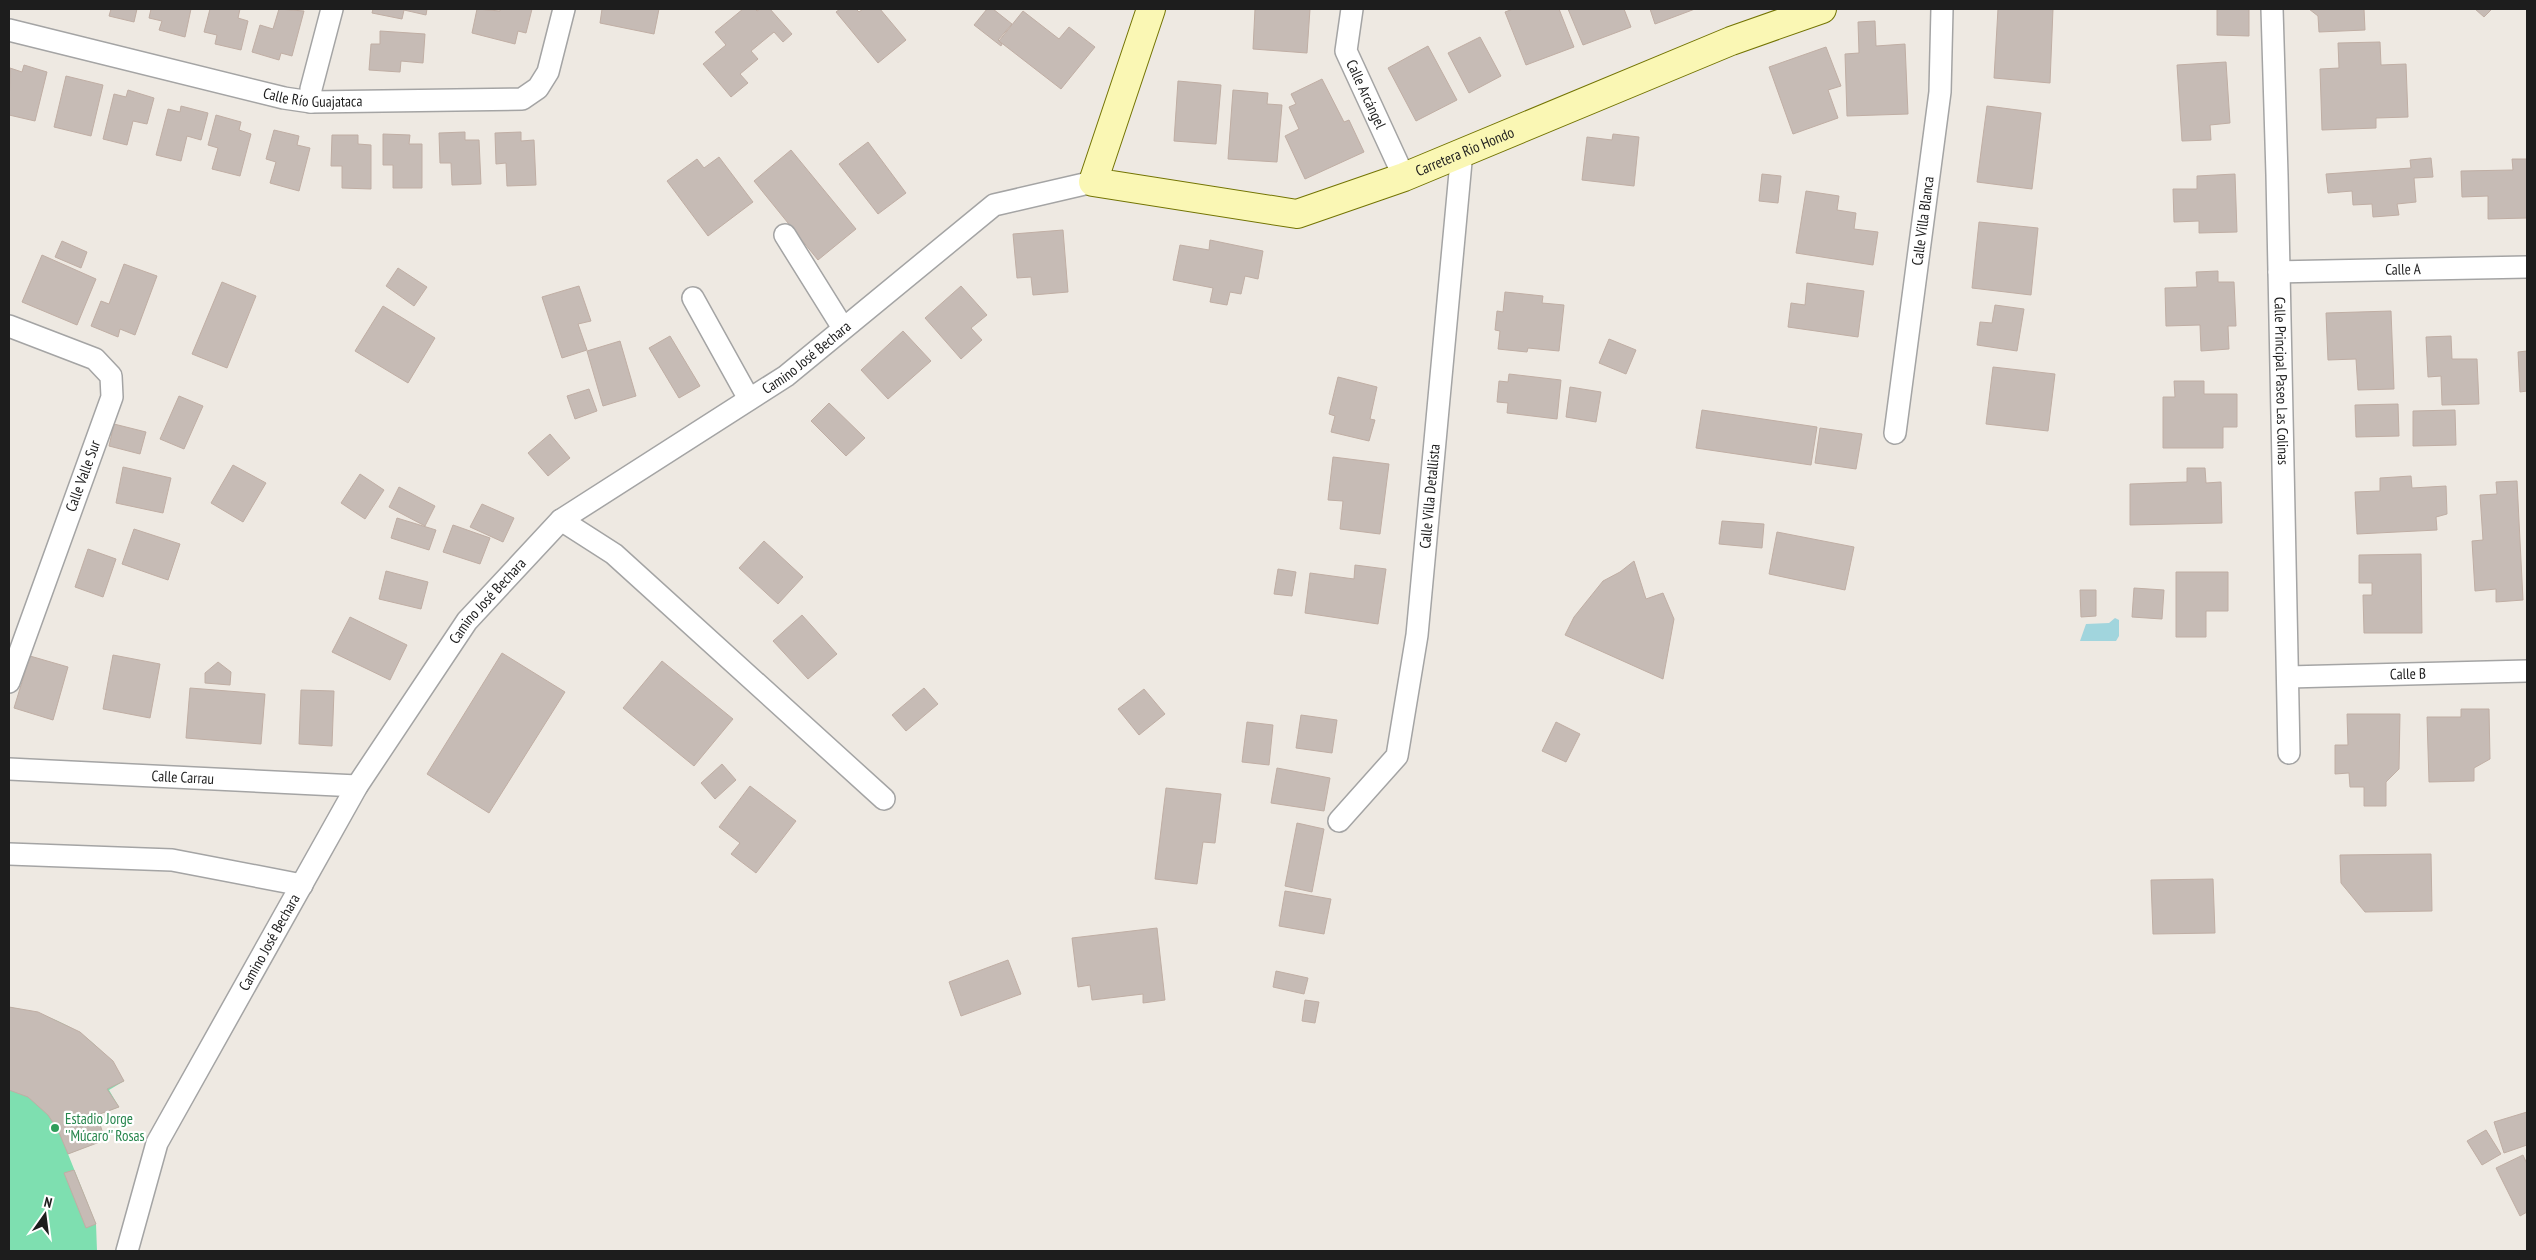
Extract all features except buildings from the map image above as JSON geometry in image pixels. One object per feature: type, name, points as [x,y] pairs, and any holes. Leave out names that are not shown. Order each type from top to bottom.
[{"type":"street","points":[[310,102],[332,9]]},
{"type":"street","name":"Calle Río Guajataca","points":[[9,30],[284,98],[310,102],[522,99],[538,88],[548,72],[564,9]]},
{"type":"street","points":[[1093,182],[1151,9]]},
{"type":"street","name":"Calle Arcángel","points":[[1352,9],[1346,51],[1404,177]]},
{"type":"street","name":"Carretera Rio Hondo","points":[[1093,182],[1297,214],[1404,177],[1462,151],[1731,41],[1822,9]]},
{"type":"street","name":"Calle Villa Blanca","points":[[1894,433],[1940,92],[1942,9]]},
{"type":"street","name":"Calle Principal Paseo Las Colinas","points":[[2272,9],[2289,753]]},
{"type":"street","name":"Calle Villa Detallista","points":[[1339,821],[1397,756],[1417,635],[1462,151]]},
{"type":"street","name":"Camino José Bechara","points":[[126,1251],[157,1143],[357,786],[467,622],[561,520],[786,376],[994,205],[1093,182]]},
{"type":"street","points":[[785,236],[843,328]]},
{"type":"street","name":"Calle A","points":[[2279,272],[2527,267]]},
{"type":"street","points":[[693,298],[749,400]]},
{"type":"street","name":"Calle Valle Sur","points":[[9,326],[95,359],[110,376],[112,397],[9,682]]},
{"type":"street","points":[[561,520],[614,554],[884,798]]},
{"type":"street","name":"Calle B","points":[[2288,676],[2527,671]]},
{"type":"street","name":"Calle Carrau","points":[[9,769],[357,786]]},
{"type":"street","points":[[9,854],[172,860],[302,885]]},
{"type":"green space","name":"Estadio Jorge ''Múcaro'' Rosas","points":[[9,1007],[44,1016],[75,1030],[102,1052],[114,1065],[124,1081],[109,1090],[119,1107],[97,1115],[105,1140],[68,1154],[96,1224],[97,1251],[9,1251]]},
{"type":"water","points":[[2115,618],[2119,620],[2119,636],[2116,641],[2080,641],[2086,624],[2109,623]]},
{"type":"place","name":"Estadio Jorge ''Múcaro'' Rosas","points":[[55,1128]]}]
